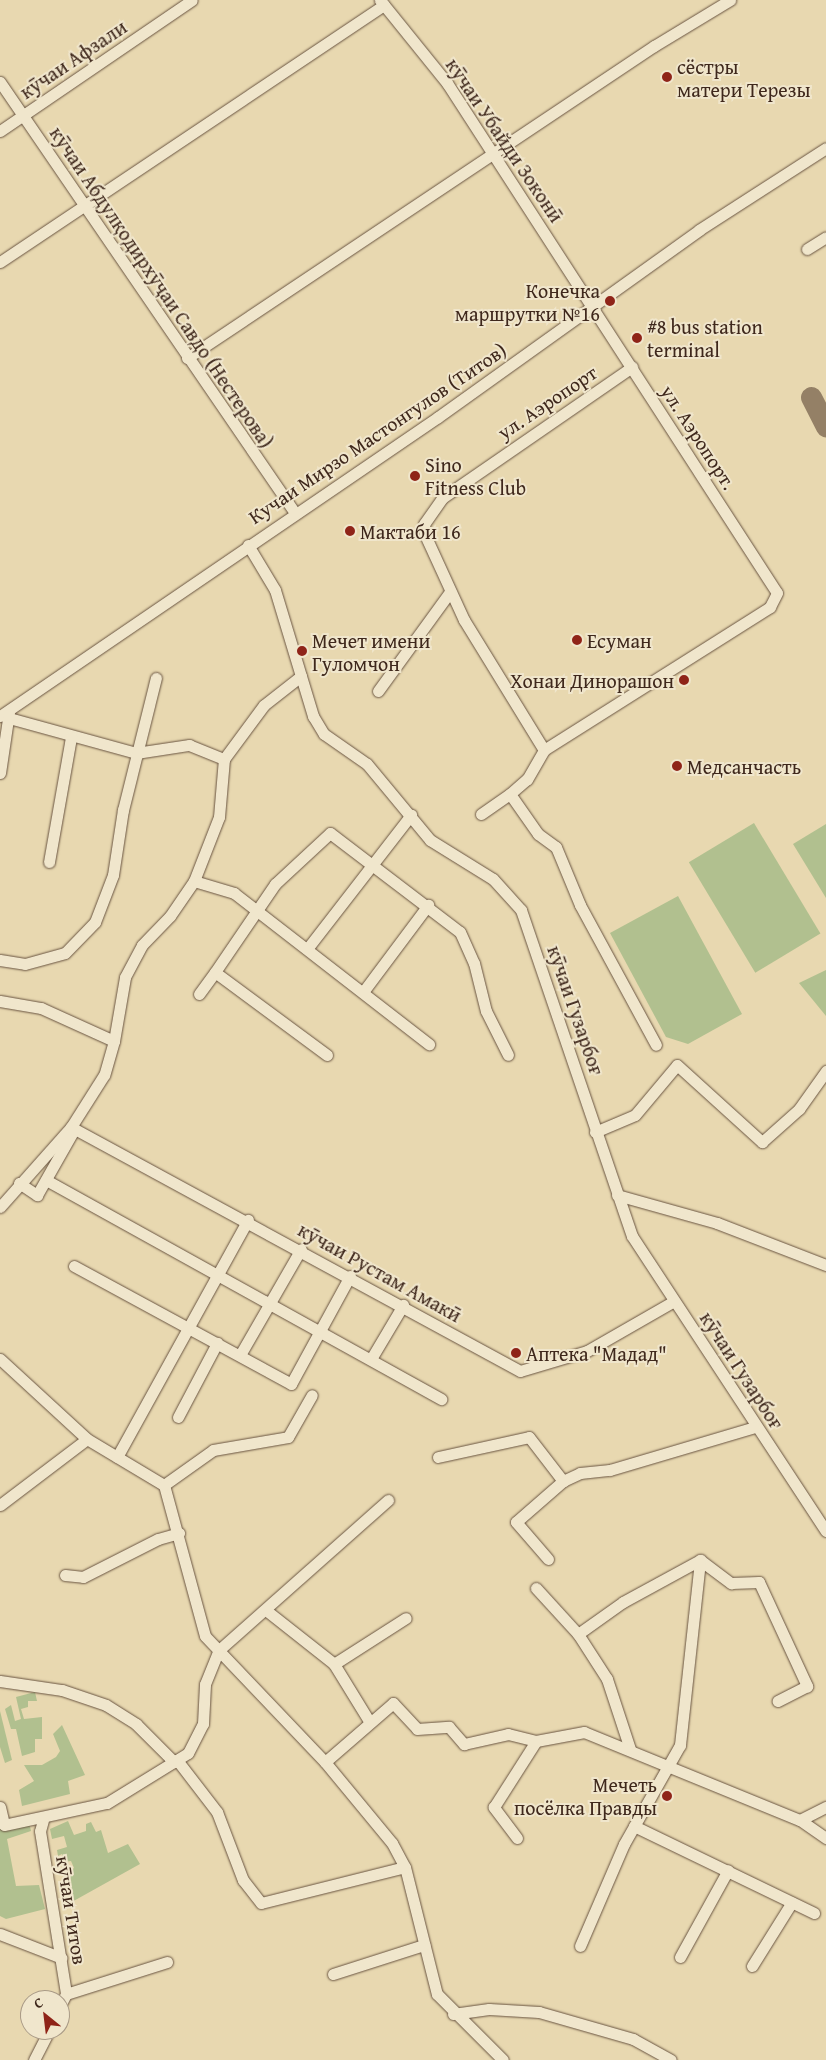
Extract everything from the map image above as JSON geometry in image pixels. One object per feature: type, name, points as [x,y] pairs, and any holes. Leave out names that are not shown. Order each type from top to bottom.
[{"type":"street","name":"кӯчаи Афзали","points":[[0,131],[192,0]]},
{"type":"street","points":[[188,358],[493,154],[730,0]]},
{"type":"street","points":[[0,262],[84,207],[382,3]]},
{"type":"street","name":"кӯчаи Убайди Зоконӣ","points":[[382,3],[448,83],[592,306]]},
{"type":"street","name":"кӯчаи Абдулқодирхӯҷаи Савдо (Нестерова)","points":[[0,82],[295,513]]},
{"type":"street","name":"Кучаи Мирзо Мастонгулов (Титов)","points":[[6,715],[592,306],[826,148]]},
{"type":"street","points":[[807,248],[826,238]]},
{"type":"street","name":"ул. Аэропорт.","points":[[544,750],[770,607],[776,599],[775,588],[592,306]]},
{"type":"street","name":"ул. Аэропорт","points":[[544,750],[450,592],[425,535],[424,524],[438,503],[632,367]]},
{"type":"street","name":"кӯчаи Гузарбоғ","points":[[248,545],[275,590],[313,716],[324,734],[367,764],[430,840],[493,879],[520,910],[574,1056],[595,1132],[632,1236],[755,1427],[826,1531]]},
{"type":"street","points":[[378,691],[450,592]]},
{"type":"street","points":[[19,1184],[37,1195],[73,1127],[104,1075],[114,1041],[125,977],[142,946],[170,916],[194,881],[219,817],[224,759],[264,705],[301,676]]},
{"type":"street","points":[[0,960],[25,964],[65,953],[95,922],[113,875],[136,753],[156,678]]},
{"type":"street","points":[[0,773],[6,715],[71,737],[136,753],[189,745],[224,759]]},
{"type":"street","points":[[49,862],[71,737]]},
{"type":"street","points":[[481,814],[510,794],[527,779],[544,750]]},
{"type":"street","points":[[510,794],[538,834],[556,847],[580,905],[656,1045]]},
{"type":"street","points":[[307,950],[411,815]]},
{"type":"street","points":[[199,994],[275,884],[326,834],[334,834],[450,921],[467,944],[486,1011],[508,1055]]},
{"type":"street","points":[[194,881],[234,893],[429,1044]]},
{"type":"street","points":[[363,992],[428,905]]},
{"type":"street","points":[[215,972],[327,1055]]},
{"type":"street","points":[[0,1001],[41,1008],[114,1041]]},
{"type":"street","points":[[595,1132],[635,1115],[677,1065],[762,1142],[799,1109],[826,1071]]},
{"type":"street","points":[[0,1207],[73,1127]]},
{"type":"street","name":"кӯчаи Рустам Амакӣ","points":[[73,1127],[248,1220],[520,1371],[587,1351],[674,1301]]},
{"type":"street","points":[[46,1180],[220,1274],[269,1304],[320,1330],[441,1399]]},
{"type":"street","points":[[617,1194],[717,1223],[826,1265]]},
{"type":"street","points":[[117,1457],[190,1329],[248,1220]]},
{"type":"street","points":[[240,1355],[301,1249]]},
{"type":"street","points":[[74,1266],[291,1384],[350,1276]]},
{"type":"street","points":[[371,1359],[403,1305]]},
{"type":"street","points":[[178,1417],[217,1343]]},
{"type":"street","points":[[0,1359],[87,1439],[164,1485],[179,1533],[199,1622],[219,1650],[325,1762],[392,1843],[405,1867],[437,1994],[453,2014],[503,2060]]},
{"type":"street","points":[[164,1485],[213,1450],[288,1437],[312,1395]]},
{"type":"street","points":[[548,1559],[516,1522],[563,1481],[580,1472],[610,1470],[755,1427]]},
{"type":"street","points":[[438,1457],[529,1437],[563,1481]]},
{"type":"street","points":[[0,1505],[87,1439]]},
{"type":"street","points":[[0,1807],[4,1825],[42,1820],[107,1803],[175,1761],[197,1740],[206,1684],[219,1650],[267,1611],[388,1500]]},
{"type":"street","points":[[65,1575],[83,1577],[158,1539],[179,1533]]},
{"type":"street","points":[[578,1634],[623,1602],[700,1560]]},
{"type":"street","points":[[700,1560],[731,1583],[759,1582],[807,1686],[778,1701]]},
{"type":"street","points":[[580,1946],[634,1826],[672,1764],[680,1745],[700,1560]]},
{"type":"street","points":[[536,1588],[578,1634],[607,1679],[630,1749]]},
{"type":"street","points":[[267,1611],[334,1664],[369,1721]]},
{"type":"street","points":[[334,1664],[406,1618]]},
{"type":"street","points":[[1,1678],[62,1690],[106,1705],[136,1724],[175,1761],[213,1804],[243,1880],[261,1904],[405,1867]]},
{"type":"street","points":[[325,1762],[369,1721],[393,1703],[417,1728],[449,1727],[464,1744],[508,1734],[536,1741],[584,1732],[672,1764],[800,1820],[826,1838]]},
{"type":"street","points":[[517,1838],[494,1807],[536,1741]]},
{"type":"street","points":[[800,1820],[826,1806]]},
{"type":"street","name":"кӯчаи Титов","points":[[42,1820],[40,1831],[62,1958],[66,1990]]},
{"type":"street","points":[[634,1826],[814,1912]]},
{"type":"street","points":[[680,1957],[728,1870]]},
{"type":"street","points":[[752,1966],[792,1902]]},
{"type":"street","points":[[0,1934],[62,1958]]},
{"type":"street","points":[[333,1974],[424,1945]]},
{"type":"street","points":[[70,1993],[167,1962]]},
{"type":"street","points":[[453,2014],[489,2009],[539,2012],[633,2039],[671,2060]]},
{"type":"street","points":[[34,2060],[43,2040]]},
{"type":"green space","points":[[754,823],[820,934],[755,973],[689,862]]},
{"type":"green space","points":[[826,824],[826,898],[793,844]]},
{"type":"green space","points":[[678,896],[742,1014],[688,1044],[666,1037],[610,933]]},
{"type":"green space","points":[[826,970],[826,1016],[799,983]]},
{"type":"green space","points":[[35,1692],[37,1701],[28,1701],[28,1707],[21,1709],[24,1719],[42,1717],[42,1739],[35,1739],[35,1752],[22,1756],[16,1729],[11,1729],[5,1709],[11,1705],[15,1721],[21,1719],[16,1697]]},
{"type":"green space","points":[[0,1711],[12,1760],[5,1763],[0,1747]]},
{"type":"green space","points":[[62,1725],[85,1775],[68,1781],[70,1794],[22,1806],[19,1790],[34,1781],[24,1765],[42,1765],[56,1757],[60,1751],[53,1734]]},
{"type":"green space","points":[[68,1821],[74,1835],[86,1831],[86,1824],[91,1822],[96,1832],[101,1830],[108,1853],[128,1844],[140,1864],[70,1903],[67,1874],[74,1868],[71,1861],[64,1862],[62,1854],[58,1856],[57,1850],[67,1847],[64,1836],[52,1839],[50,1829]]},
{"type":"green space","points":[[29,1822],[31,1831],[7,1839],[16,1886],[39,1885],[45,1909],[6,1919],[0,1916],[0,1828]]},
{"type":"taxiway","points":[[811,397],[826,426]]},
{"type":"place","name":"сёстры матери Терезы","points":[[667,77]]},
{"type":"place","name":"Конечка маршрутки №16","points":[[610,301]]},
{"type":"place","name":"#8 bus station terminal","points":[[637,338]]},
{"type":"place","name":"Sino Fitness Club","points":[[415,476]]},
{"type":"place","name":"Мактаби 16","points":[[350,531]]},
{"type":"place","name":"Есуман","points":[[577,640]]},
{"type":"place","name":"Мечет имени Гуломчон","points":[[302,651]]},
{"type":"place","name":"Хонаи Динорашон","points":[[684,680]]},
{"type":"place","name":"Медсанчасть","points":[[677,766]]},
{"type":"place","name":"Аптека \"Мадад\"","points":[[516,1353]]},
{"type":"place","name":"Мечеть посёлка Правды","points":[[667,1796]]}]
